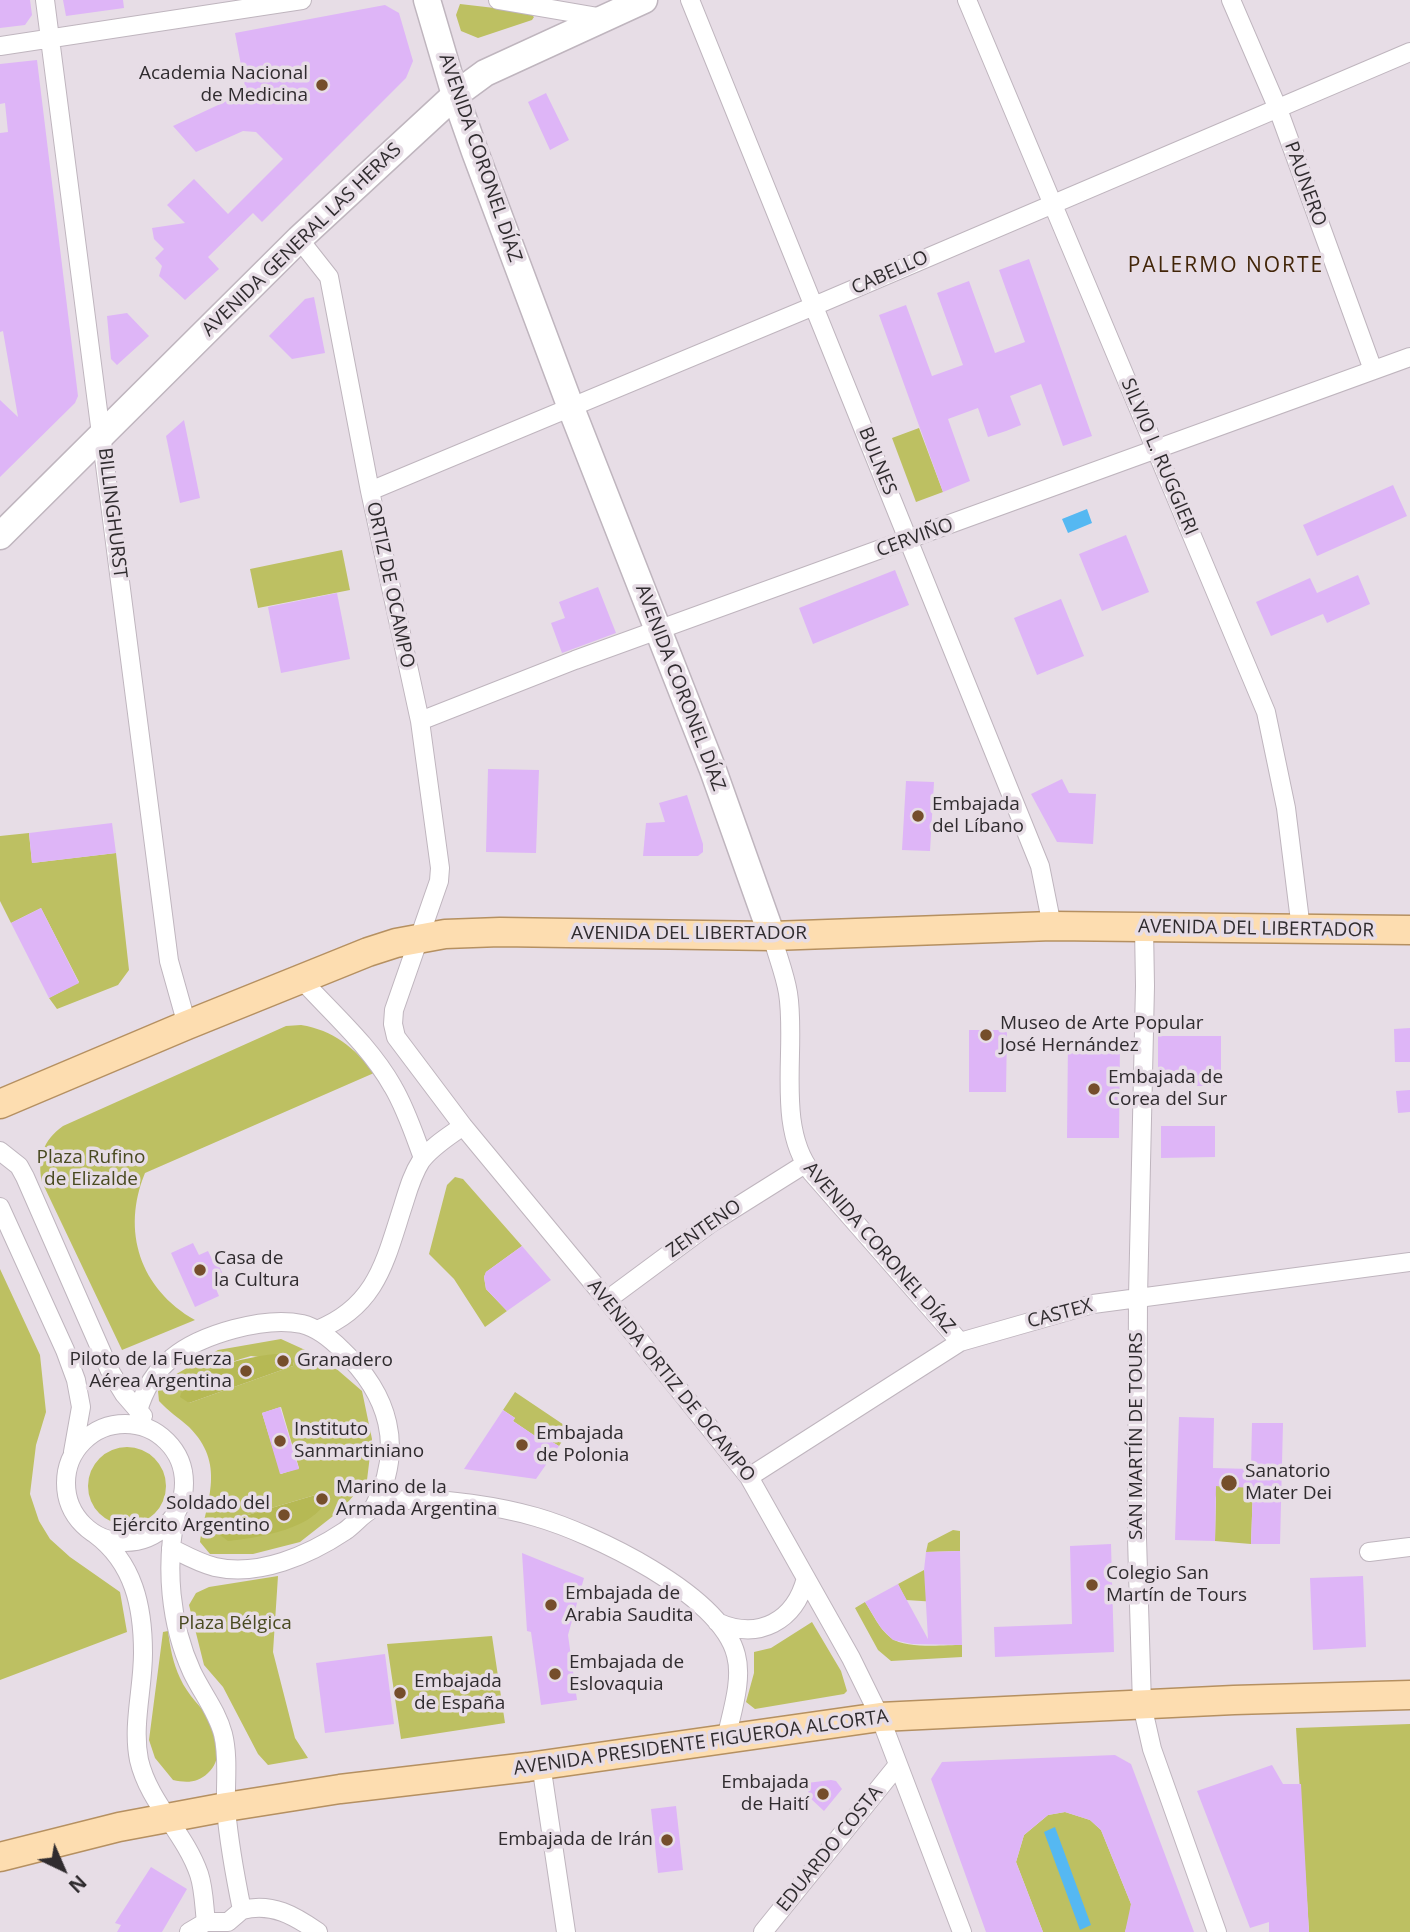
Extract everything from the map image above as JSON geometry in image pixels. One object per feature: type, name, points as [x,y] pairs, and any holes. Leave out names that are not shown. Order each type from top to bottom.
[{"type":"main road","name":"AVENIDA CORONEL DÍAZ","points":[[427,0],[455,95],[571,408],[713,770],[772,936]]},
{"type":"main road","name":"AVENIDA GENERAL LAS HERAS","points":[[0,536],[299,239],[455,95],[485,73],[645,0]]},
{"type":"main road","name":"AVENIDA DEL LIBERTADOR","points":[[0,1104],[368,952],[445,934],[500,932],[772,936],[1052,926],[1410,930]]},
{"type":"main road","name":"AVENIDA PRESIDENTE FIGUEROA ALCORTA","points":[[0,1857],[166,1817],[226,1807],[340,1789],[880,1717],[1410,1695]]},
{"type":"street","name":"BILLINGHURST","points":[[45,0],[169,961],[187,1025]]},
{"type":"street","points":[[0,46],[302,0]]},
{"type":"street","points":[[498,0],[604,18]]},
{"type":"street","name":"BULNES","points":[[690,0],[1040,866],[1052,926]]},
{"type":"street","name":"SILVIO L. RUGGIERI","points":[[967,0],[1266,712],[1286,808],[1301,929]]},
{"type":"street","name":"PAUNERO","points":[[1231,0],[1278,110],[1373,370]]},
{"type":"street","name":"CABELLO","points":[[370,491],[814,306],[1410,52]]},
{"type":"street","name":"ORTIZ DE OCAMPO","points":[[299,239],[329,276],[370,491],[420,721],[440,868],[439,881],[419,939]]},
{"type":"street","name":"CERVIÑO","points":[[420,721],[575,660],[659,632],[1410,357]]},
{"type":"street","name":"SAN MARTÍN DE TOURS","points":[[1144,927],[1137,1538],[1142,1705],[1152,1749],[1217,1932]]},
{"type":"street","name":"AVENIDA CORONEL DÍAZ","points":[[772,936],[788,993],[791,1115],[795,1141],[805,1164],[960,1342]]},
{"type":"street","name":"AVENIDA ORTIZ DE OCAMPO","points":[[419,939],[394,1010],[396,1037],[463,1126],[750,1477],[851,1658],[880,1717],[961,1932]]},
{"type":"street","points":[[300,978],[376,1062],[392,1085],[424,1158]]},
{"type":"street","points":[[317,1330],[348,1314],[375,1284],[413,1175],[424,1158],[463,1126]]},
{"type":"street","points":[[0,1151],[19,1166],[25,1177],[110,1371],[124,1394],[172,1448],[182,1469],[183,1493],[176,1514],[171,1548],[171,1589],[180,1637],[191,1669],[212,1706],[224,1736],[230,1851],[242,1910]]},
{"type":"street","name":"ZENTENO","points":[[607,1300],[711,1223],[805,1164]]},
{"type":"street","points":[[0,1207],[74,1373],[81,1407],[66,1478],[68,1498],[76,1517],[114,1551],[126,1566],[135,1585],[143,1653],[138,1721],[140,1761],[166,1817],[199,1874],[206,1922]]},
{"type":"street","name":"CASTEX","points":[[750,1477],[960,1342],[1093,1304],[1410,1262]]},
{"type":"street","points":[[138,1411],[148,1387],[163,1366],[184,1349],[205,1339],[242,1328],[275,1323],[304,1324],[337,1345],[359,1367],[378,1395],[386,1416],[392,1450],[384,1488],[374,1507],[354,1525],[324,1545],[270,1564],[231,1569],[216,1567],[171,1548]]},
{"type":"street","points":[[72,1456],[86,1440],[107,1427],[131,1424],[154,1430]]},
{"type":"street","points":[[374,1507],[402,1500],[464,1503],[536,1517],[623,1552],[682,1591],[718,1622],[731,1642],[738,1669],[726,1739]]},
{"type":"street","points":[[95,1534],[118,1542],[136,1541],[161,1530],[176,1514]]},
{"type":"street","points":[[1369,1552],[1410,1547]]},
{"type":"street","points":[[718,1622],[751,1630],[773,1624],[792,1609],[806,1578]]},
{"type":"street","points":[[541,1764],[566,1932]]},
{"type":"street","name":"EDUARDO COSTA","points":[[762,1932],[897,1766]]},
{"type":"street","points":[[189,1932],[206,1922],[229,1927],[242,1910],[257,1907],[275,1909],[295,1917],[318,1932]]},
{"type":"green space","points":[[460,4],[529,12],[534,17],[532,20],[478,38],[461,31],[456,15]]},
{"type":"green space","points":[[919,428],[943,492],[916,502],[892,438]]},
{"type":"green space","points":[[342,550],[350,590],[258,608],[250,569]]},
{"type":"green space","points":[[29,833],[32,863],[116,853],[129,970],[118,985],[57,1009],[49,998],[79,982],[41,908],[11,923],[0,901],[0,836]]},
{"type":"green space","name":"Plaza Rufino de Elizalde","points":[[301,1025],[333,1036],[359,1056],[374,1073],[145,1173],[135,1216],[140,1257],[161,1292],[195,1320],[122,1350],[42,1182],[40,1166],[46,1144],[63,1126],[286,1026]]},
{"type":"green space","points":[[455,1177],[463,1179],[522,1246],[486,1272],[486,1289],[507,1311],[485,1327],[454,1279],[429,1254],[447,1185]]},
{"type":"green space","points":[[0,1269],[40,1355],[46,1412],[36,1445],[30,1494],[39,1521],[50,1539],[70,1557],[120,1592],[127,1632],[0,1680]]},
{"type":"green space","points":[[281,1339],[325,1359],[362,1391],[372,1439],[367,1480],[342,1509],[300,1542],[253,1554],[210,1554],[200,1542],[209,1496],[211,1468],[200,1441],[189,1427],[159,1401],[158,1391],[166,1380],[218,1350]],"holes":[[[251,1356],[294,1361],[293,1366],[189,1403],[182,1391],[215,1370]],[[281,1407],[299,1468],[281,1474],[262,1413]],[[322,1493],[328,1495],[224,1522]]]},
{"type":"green space","points":[[515,1392],[570,1429],[559,1446],[544,1437],[541,1440],[513,1421],[515,1418],[503,1410]]},
{"type":"green space","points":[[119,1447],[135,1447],[149,1453],[160,1464],[166,1478],[166,1494],[160,1508],[149,1519],[135,1525],[119,1525],[105,1519],[94,1508],[88,1494],[88,1478],[94,1464],[105,1453]]},
{"type":"green space","points":[[1213,1486],[1253,1487],[1251,1544],[1215,1541],[1216,1498]]},
{"type":"green space","points":[[953,1530],[960,1531],[960,1551],[926,1552],[928,1543]]},
{"type":"green space","points":[[924,1570],[937,1602],[906,1600],[898,1584]]},
{"type":"green space","name":"Plaza Bélgica","points":[[278,1576],[273,1652],[295,1738],[308,1758],[268,1765],[258,1754],[223,1687],[204,1665],[189,1605],[196,1593],[209,1587]]},
{"type":"green space","points":[[865,1602],[891,1638],[915,1645],[962,1645],[962,1657],[891,1661],[878,1650],[855,1608]]},
{"type":"green space","points":[[812,1622],[841,1671],[847,1691],[844,1694],[755,1709],[746,1702],[754,1673],[754,1652],[771,1648]]},
{"type":"green space","points":[[168,1631],[175,1667],[180,1678],[212,1722],[219,1741],[218,1756],[212,1768],[200,1779],[192,1781],[173,1780],[155,1758],[149,1740],[163,1632]]},
{"type":"green space","points":[[492,1636],[505,1723],[401,1739],[387,1644]]},
{"type":"green space","points":[[1410,1724],[1410,1932],[1309,1932],[1296,1728]]},
{"type":"green space","points":[[1065,1812],[1090,1820],[1101,1830],[1131,1904],[1125,1932],[1043,1932],[1016,1862],[1024,1835],[1048,1815]]},
{"type":"shaded area","points":[[276,1354],[289,1356],[294,1361],[293,1366],[189,1403],[180,1397],[185,1387],[207,1372],[237,1361]]},
{"type":"shaded area","points":[[322,1493],[329,1495],[323,1507],[313,1516],[286,1530],[228,1541],[220,1535],[224,1522]]},
{"type":"water","points":[[1087,509],[1092,523],[1068,533],[1062,519]]},
{"type":"water","points":[[1055,1827],[1091,1925],[1080,1930],[1044,1832]]},
{"type":"building","points":[[0,0],[30,0],[32,15],[25,25],[0,28]]},
{"type":"building","points":[[63,0],[123,0],[124,8],[66,16]]},
{"type":"building","points":[[385,5],[399,13],[413,61],[406,78],[262,222],[253,213],[208,257],[219,269],[185,300],[159,276],[162,266],[155,258],[164,249],[154,239],[152,228],[185,223],[167,205],[194,179],[228,214],[283,159],[256,132],[243,131],[196,152],[173,126],[246,92],[235,33]]},
{"type":"building","points":[[37,60],[78,396],[75,403],[0,477],[0,400],[18,417],[3,331],[0,332],[0,133],[8,132],[5,103],[0,104],[0,64]]},
{"type":"building","points":[[546,93],[569,140],[550,150],[528,102]]},
{"type":"building","points":[[1029,259],[1092,436],[1063,446],[1041,384],[1010,396],[1021,425],[1006,431],[988,437],[978,408],[948,419],[970,481],[943,492],[879,315],[906,305],[932,376],[963,365],[937,293],[969,281],[995,353],[1025,342],[999,270]]},
{"type":"building","points":[[314,297],[325,353],[292,359],[269,336],[305,299]]},
{"type":"building","points":[[127,313],[149,336],[117,365],[111,359],[107,316]]},
{"type":"building","points":[[184,420],[200,498],[180,503],[166,436]]},
{"type":"building","points":[[1393,485],[1407,516],[1317,556],[1303,525]]},
{"type":"building","points":[[1126,535],[1149,592],[1102,611],[1079,554]]},
{"type":"building","points":[[895,570],[909,605],[813,644],[799,608]]},
{"type":"building","points":[[1358,575],[1370,604],[1327,623],[1323,614],[1271,636],[1256,602],[1310,578],[1317,593]]},
{"type":"building","points":[[598,587],[616,633],[562,653],[551,623],[565,618],[559,602]]},
{"type":"building","points":[[337,593],[350,659],[281,673],[268,607]]},
{"type":"building","points":[[1061,599],[1084,656],[1037,675],[1014,618]]},
{"type":"building","points":[[488,769],[539,770],[536,853],[486,852]]},
{"type":"building","points":[[1062,779],[1069,793],[1096,794],[1093,844],[1057,842],[1031,794]]},
{"type":"building","name":"Embajada del Líbano","points":[[906,781],[934,782],[930,851],[902,850]]},
{"type":"building","points":[[687,795],[703,844],[703,852],[698,856],[643,856],[646,823],[665,822],[659,803]]},
{"type":"building","points":[[112,823],[116,853],[32,863],[29,833]]},
{"type":"building","points":[[41,908],[79,983],[49,998],[11,923]]},
{"type":"building","points":[[1410,1028],[1410,1062],[1395,1062],[1394,1029]]},
{"type":"building","points":[[969,1030],[1007,1030],[1006,1092],[969,1092]]},
{"type":"building","points":[[1158,1036],[1221,1036],[1221,1086],[1158,1086]]},
{"type":"building","name":"Embajada de Corea del Sur","points":[[1068,1040],[1120,1040],[1119,1138],[1067,1138]]},
{"type":"building","points":[[1410,1090],[1410,1112],[1398,1113],[1396,1091]]},
{"type":"building","points":[[1161,1126],[1215,1126],[1215,1157],[1161,1158]]},
{"type":"building","name":"Casa de la Cultura","points":[[193,1243],[199,1255],[208,1251],[213,1261],[216,1259],[225,1279],[214,1284],[219,1296],[195,1307],[171,1253]]},
{"type":"building","points":[[522,1246],[551,1280],[507,1311],[486,1289],[484,1277],[486,1272]]},
{"type":"building","name":"Instituto Sanmartiniano","points":[[280,1407],[299,1469],[280,1474],[262,1413]]},
{"type":"building","points":[[503,1410],[515,1418],[513,1421],[541,1440],[543,1437],[559,1446],[536,1479],[464,1469]]},
{"type":"building","name":"Sanatorio Mater Dei","points":[[1179,1417],[1214,1418],[1213,1468],[1251,1469],[1252,1423],[1283,1423],[1280,1544],[1251,1544],[1253,1488],[1216,1486],[1215,1541],[1175,1540]]},
{"type":"building","name":"Colegio San Martín de Tours","points":[[1111,1544],[1114,1652],[995,1657],[994,1627],[1072,1624],[1070,1546]]},
{"type":"building","points":[[960,1551],[962,1645],[912,1644],[893,1640],[881,1628],[865,1602],[898,1584],[928,1639],[924,1570],[926,1552]]},
{"type":"building","points":[[522,1553],[584,1578],[568,1635],[577,1700],[541,1705],[531,1632],[527,1631]]},
{"type":"building","points":[[1363,1576],[1366,1647],[1313,1650],[1310,1578]]},
{"type":"building","points":[[385,1654],[394,1724],[325,1733],[316,1663]]},
{"type":"building","points":[[1115,1755],[1131,1764],[1194,1932],[1125,1932],[1131,1904],[1101,1830],[1090,1820],[1065,1812],[1048,1815],[1024,1835],[1016,1862],[1043,1932],[986,1932],[931,1779],[942,1762]]},
{"type":"building","points":[[1272,1765],[1283,1784],[1301,1784],[1309,1932],[1269,1932],[1269,1922],[1250,1928],[1197,1791]]},
{"type":"building","name":"Embajada de Haití","points":[[836,1781],[842,1789],[824,1811],[809,1797],[807,1783]]},
{"type":"building","name":"Embajada de Irán","points":[[676,1806],[683,1870],[658,1873],[651,1809]]},
{"type":"building","points":[[151,1867],[187,1889],[162,1932],[117,1932],[121,1925],[115,1923]]},
{"type":"place","name":"Academia Nacional de Medicina","points":[[322,85]]},
{"type":"place","name":"Embajada del Líbano","points":[[918,816]]},
{"type":"place","name":"Museo de Arte Popular José Hernández","points":[[986,1035]]},
{"type":"place","name":"Embajada de Corea del Sur","points":[[1094,1089]]},
{"type":"place","name":"Casa de la Cultura","points":[[200,1270]]},
{"type":"place","name":"Granadero","points":[[283,1361]]},
{"type":"place","name":"Piloto de la Fuerza Aérea Argentina","points":[[246,1371]]},
{"type":"place","name":"Instituto Sanmartiniano","points":[[280,1441]]},
{"type":"place","name":"Embajada de Polonia","points":[[522,1445]]},
{"type":"place","name":"Sanatorio Mater Dei","points":[[1229,1483]]},
{"type":"place","name":"Marino de la Armada Argentina","points":[[322,1499]]},
{"type":"place","name":"Soldado del Ejército Argentino","points":[[284,1515]]},
{"type":"place","name":"Colegio San Martín de Tours","points":[[1092,1585]]},
{"type":"place","name":"Embajada de Arabia Saudita","points":[[551,1605]]},
{"type":"place","name":"Embajada de Eslovaquia","points":[[555,1674]]},
{"type":"place","name":"Embajada de España","points":[[400,1693]]},
{"type":"place","name":"Embajada de Haití","points":[[823,1794]]},
{"type":"place","name":"Embajada de Irán","points":[[667,1840]]},
{"type":"district","name":"PALERMO NORTE","points":[[1226,266]]}]
